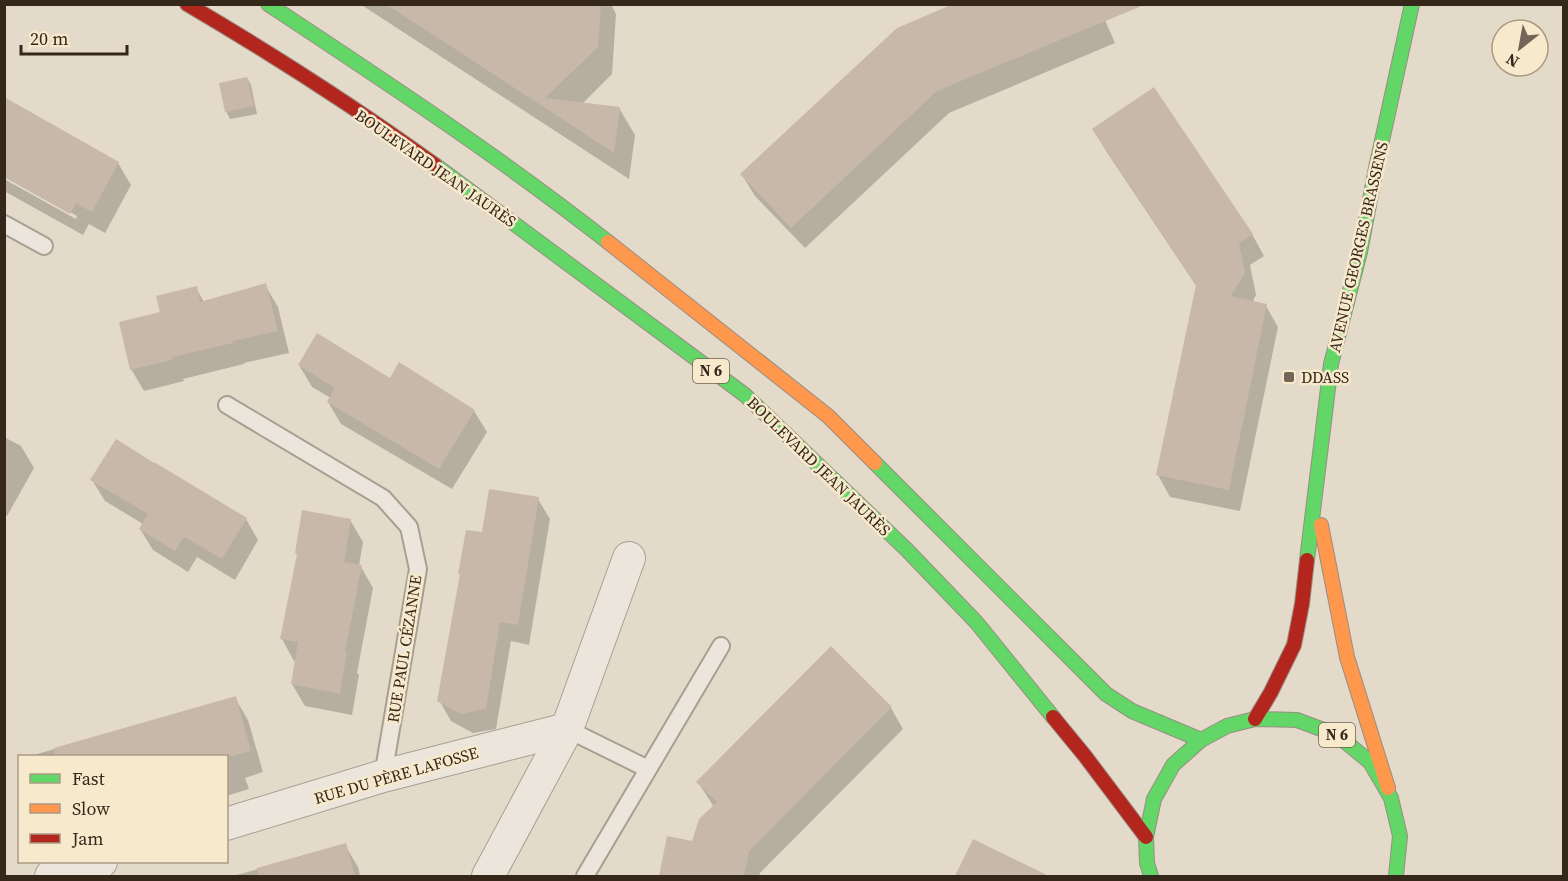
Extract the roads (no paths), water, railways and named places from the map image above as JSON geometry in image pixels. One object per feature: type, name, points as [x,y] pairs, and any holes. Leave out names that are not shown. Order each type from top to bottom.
[{"type":"main road","name":"BOULEVARD JEAN JAURÈS","points":[[188,4],[262,48],[403,142],[745,395],[907,550],[977,623],[1146,837]]},
{"type":"main road","name":"N 6","points":[[268,4],[416,102],[575,216],[828,416],[1106,694],[1132,711],[1201,740]]},
{"type":"main road","name":"AVENUE GEORGES BRASSENS","points":[[1255,718],[1271,692],[1294,645],[1302,604],[1331,364],[1360,252],[1412,4]]},
{"type":"main road","name":"AVENUE GEORGES BRASSENS","points":[[1315,492],[1347,657],[1391,798]]},
{"type":"main road","name":"N 6","points":[[1151,876],[1147,863],[1146,837],[1154,799],[1173,765],[1201,740],[1227,726],[1255,718],[1297,720],[1337,735],[1370,762],[1391,798],[1400,836],[1398,875]]},
{"type":"street","points":[[488,876],[567,729],[628,558]]},
{"type":"street","name":"RUE DU PÈRE LAFOSSE","points":[[228,823],[383,777],[567,729]]},
{"type":"street","points":[[51,876],[94,863]]},
{"type":"lane","points":[[4,224],[44,246]]},
{"type":"lane","name":"RUE PAUL CÉZANNE","points":[[227,405],[383,498],[409,527],[418,569],[383,777]]},
{"type":"lane","points":[[585,876],[721,646]]},
{"type":"lane","points":[[567,729],[648,769]]},
{"type":"place","name":"DDASS","points":[[1289,377]]}]
